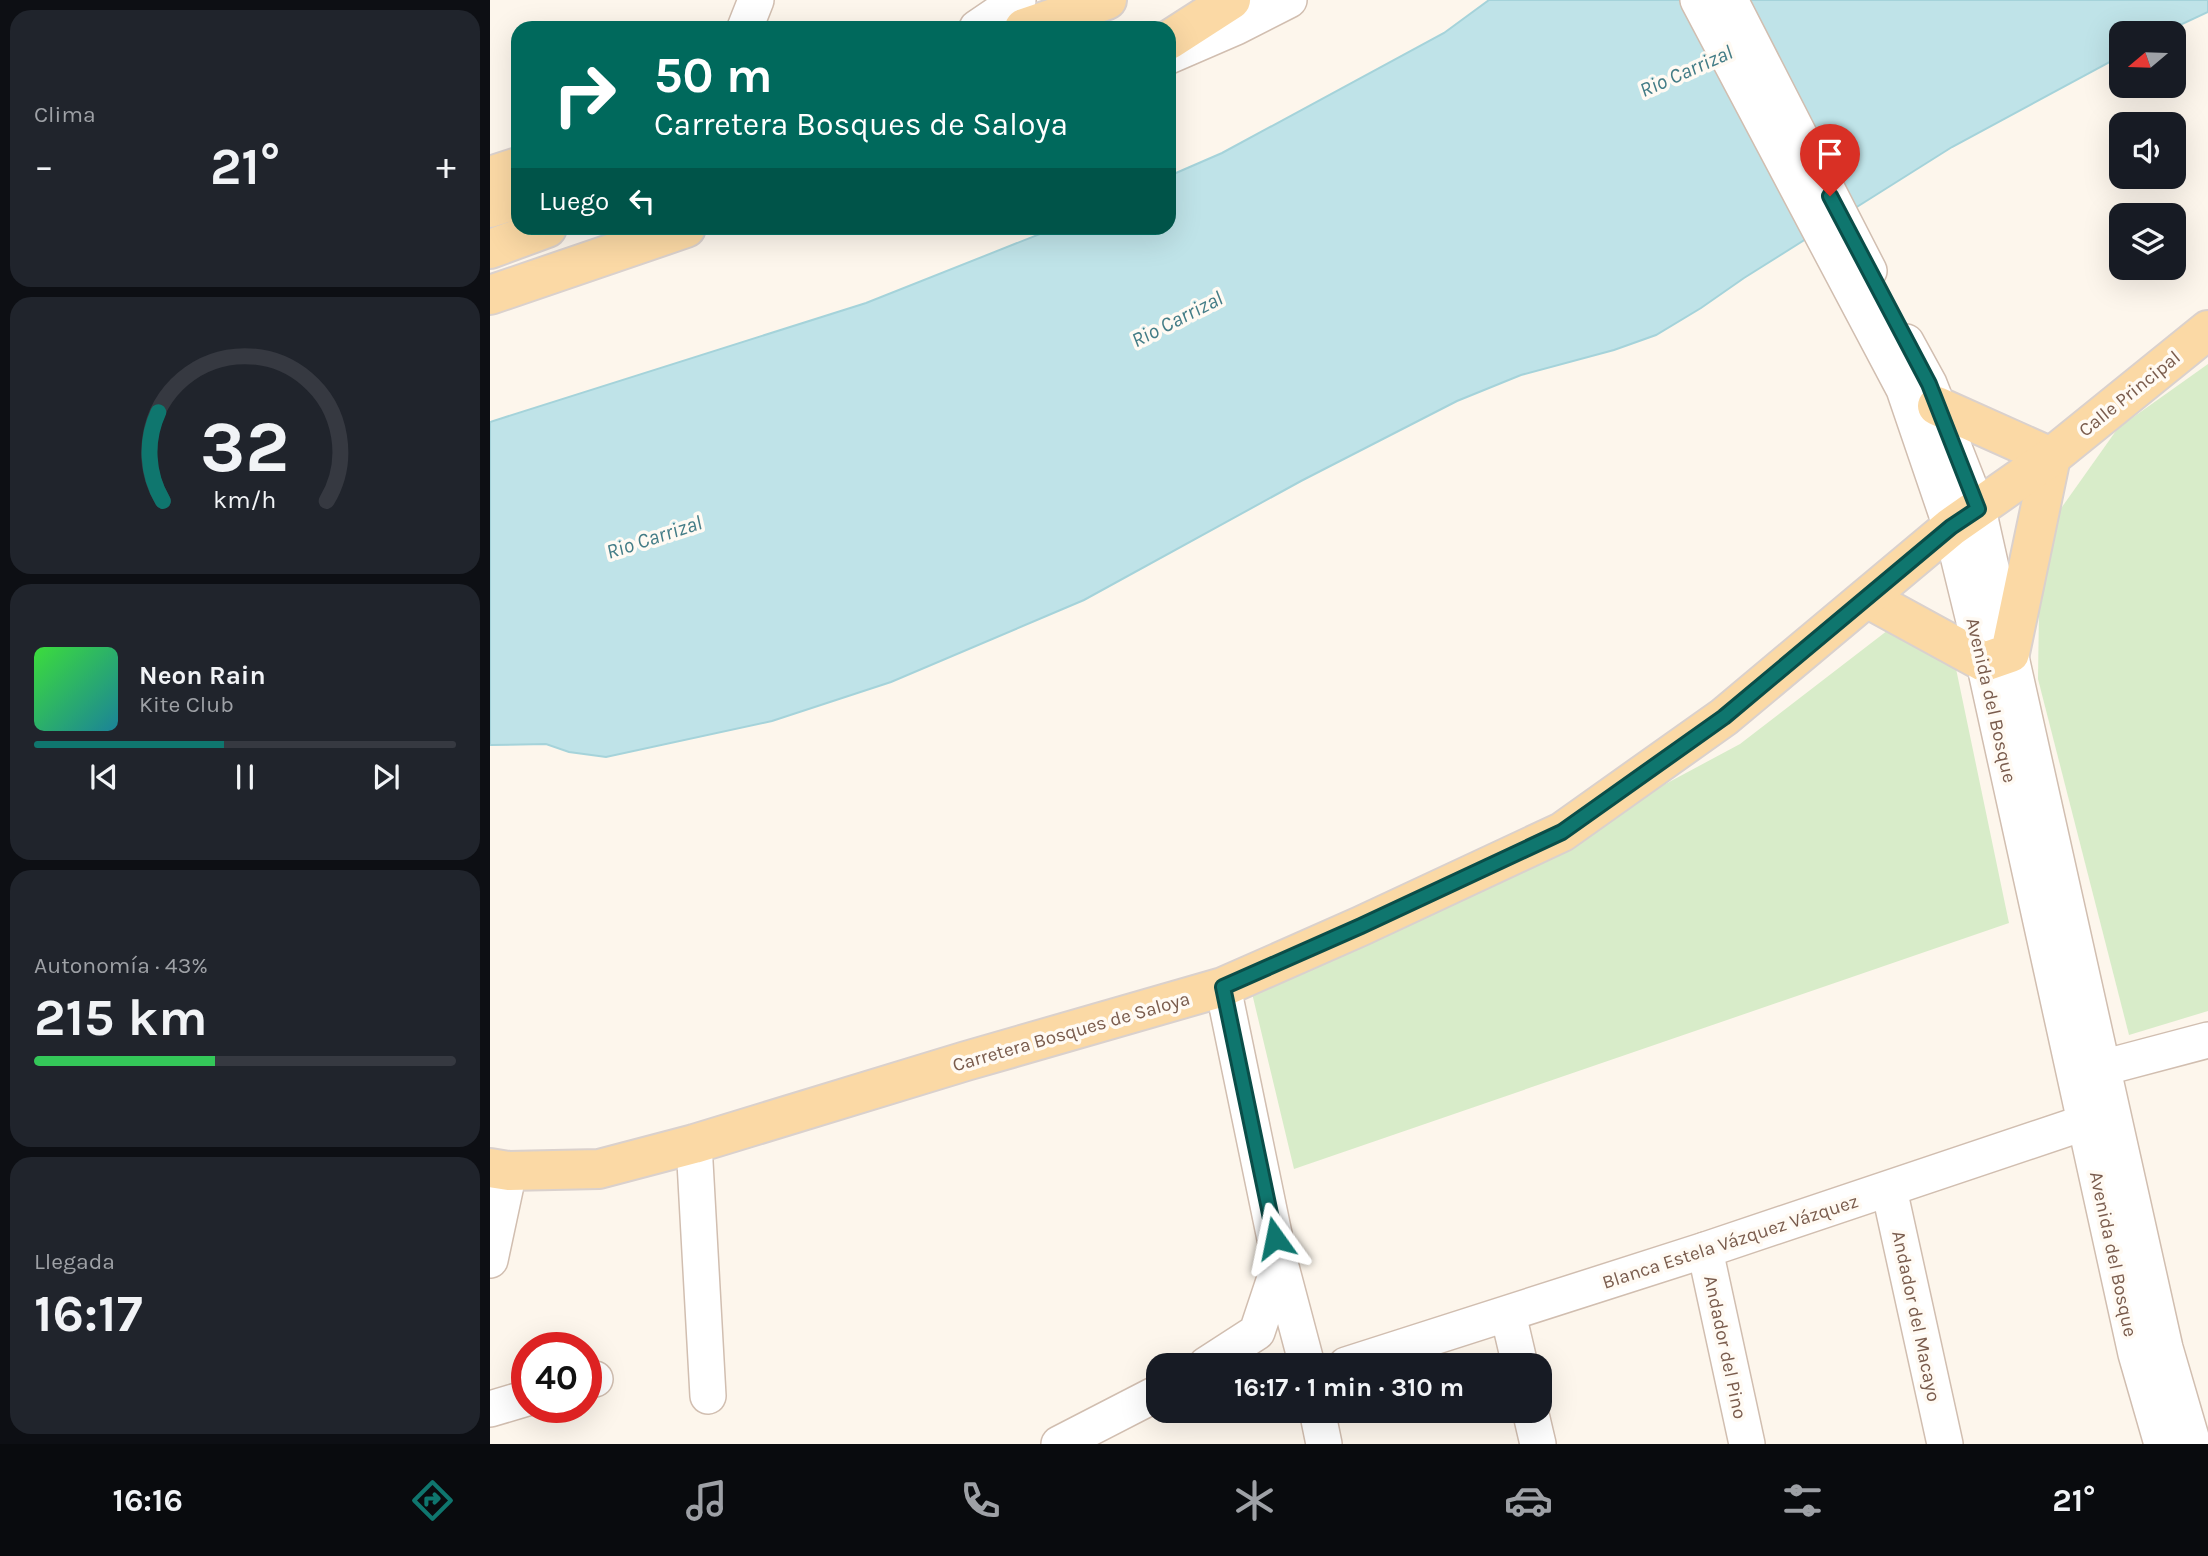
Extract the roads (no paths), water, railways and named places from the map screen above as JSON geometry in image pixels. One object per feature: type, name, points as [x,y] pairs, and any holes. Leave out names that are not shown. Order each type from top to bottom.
[{"type":"main road","points":[[1045,21],[1107,0]]},
{"type":"main road","points":[[1176,35],[1231,0]]},
{"type":"main road","points":[[490,177],[511,170]]},
{"type":"main road","points":[[490,208],[511,201]]},
{"type":"main road","points":[[490,249],[528,235]]},
{"type":"main road","points":[[490,295],[666,235]]},
{"type":"main road","name":"Calle Principal","points":[[2051,457],[2208,330]]},
{"type":"main road","points":[[1867,598],[1997,657],[2051,457],[1923,393]]},
{"type":"main road","name":"Carretera Bosques de Saloya","points":[[499,1170],[599,1169],[694,1144],[966,1061],[1223,987],[1361,926],[1562,832],[1724,717],[1965,518],[2051,457]]},
{"type":"street","points":[[748,21],[757,0]]},
{"type":"street","points":[[987,21],[1018,0]]},
{"type":"street","points":[[1176,53],[1289,0]]},
{"type":"street","name":"Avenida del Bosque","points":[[1698,0],[1923,393]]},
{"type":"street","name":"Avenida del Bosque","points":[[1730,0],[1923,393],[1965,518],[2098,1118],[2136,1353],[2162,1444]]},
{"type":"street","name":"Avenida del Bosque","points":[[1997,657],[2102,1068],[2098,1118],[2193,1444]]},
{"type":"street","points":[[1223,987],[1280,1263],[1304,1353]]},
{"type":"street","points":[[2102,1068],[2208,1040]]},
{"type":"street","name":"Blanca Estela Vázquez Vázquez","points":[[1384,1353],[1705,1250],[2098,1118]]},
{"type":"street","points":[[694,1144],[708,1396]]},
{"type":"street","points":[[490,1260],[499,1170]]},
{"type":"street","name":"Andador del Macayo","points":[[1889,1189],[1945,1444]]},
{"type":"street","name":"Andador del Pino","points":[[1705,1250],[1747,1444]]},
{"type":"street","points":[[1225,1353],[1257,1332],[1280,1263]]},
{"type":"street","points":[[1508,1314],[1517,1353]]},
{"type":"street","points":[[1059,1444],[1106,1433],[1146,1402]]},
{"type":"street","points":[[490,1409],[511,1403]]},
{"type":"street","points":[[1320,1423],[1324,1444]]},
{"type":"street","points":[[1533,1423],[1538,1444]]},
{"type":"water","name":"Rio Carrizal","points":[[1489,0],[2208,0],[2208,12],[2186,22],[2109,21],[2109,62],[1952,147],[1656,335],[1614,350],[1521,375],[1457,401],[1301,481],[1084,600],[891,682],[772,721],[606,757],[569,752],[546,744],[490,745],[490,422],[866,303],[1037,235],[1176,235],[1176,173],[1222,153],[1444,33]]}]
